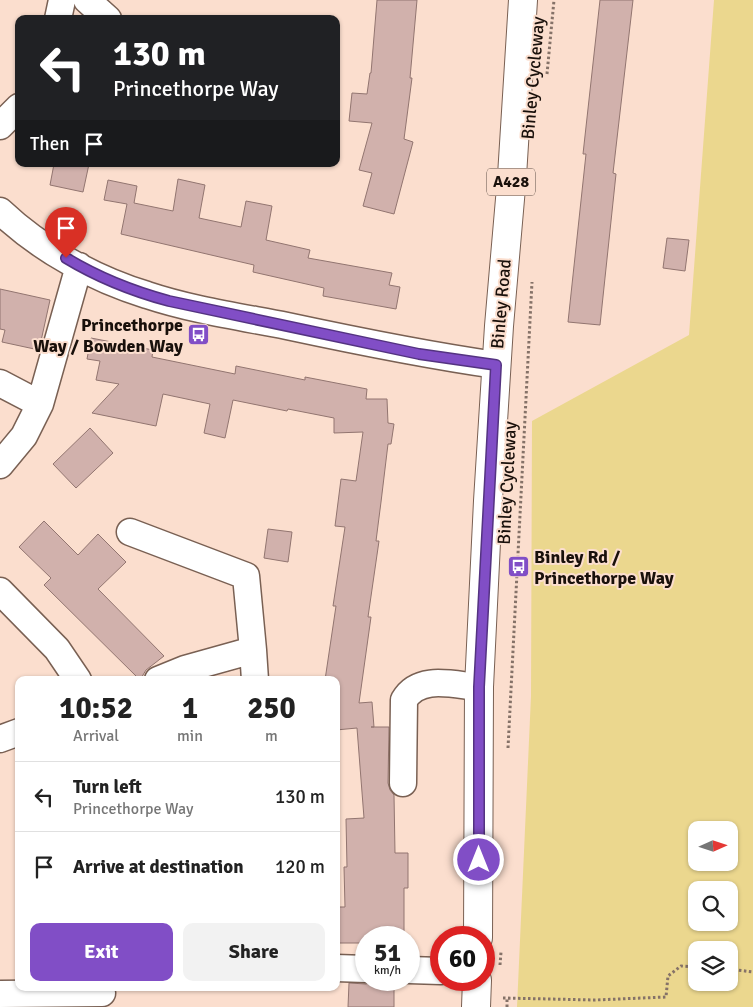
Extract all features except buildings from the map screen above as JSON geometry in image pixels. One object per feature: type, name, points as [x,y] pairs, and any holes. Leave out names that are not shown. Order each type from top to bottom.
[{"type":"main road","name":"Binley Road","points":[[488,926],[479,687],[496,365],[512,176],[523,0]]},
{"type":"main road","points":[[476,1007],[482,991]]},
{"type":"street","points":[[59,15],[62,0]]},
{"type":"street","points":[[87,0],[104,15]]},
{"type":"street","points":[[0,126],[15,111]]},
{"type":"street","points":[[0,211],[29,235],[79,266],[124,288],[169,301],[419,354],[496,365]]},
{"type":"street","points":[[0,465],[24,436],[40,404],[79,266]]},
{"type":"street","points":[[0,383],[40,404]]},
{"type":"street","points":[[130,532],[246,576],[255,676]]},
{"type":"street","points":[[0,591],[57,649],[75,676]]},
{"type":"street","points":[[168,676],[185,669],[253,650]]},
{"type":"street","points":[[403,783],[404,700],[408,693],[426,683],[479,687]]},
{"type":"street","points":[[0,739],[15,733]]},
{"type":"street","points":[[340,968],[355,969]]},
{"type":"street","points":[[0,994],[102,993]]},
{"type":"path","name":"Binley Cycleway","points":[[547,78],[554,0]]},
{"type":"path","name":"Binley Cycleway","points":[[507,754],[532,281]]},
{"type":"path","points":[[507,1007],[507,998],[595,1000],[666,998],[668,976],[680,966],[688,966]]},
{"type":"path","points":[[738,970],[753,972]]},
{"type":"shaded area","points":[[714,0],[753,0],[753,1007],[517,1007],[531,696],[532,421],[689,335]]},
{"type":"place","name":"Princethorpe Way / Bowden Way","points":[[199,335]]},
{"type":"place","name":"Binley Rd / Princethorpe Way","points":[[518,567]]},
{"type":"route","points":[[66,258],[101,278],[147,296],[419,354],[496,365],[488,501],[483,640],[479,687],[479,860]]}]
